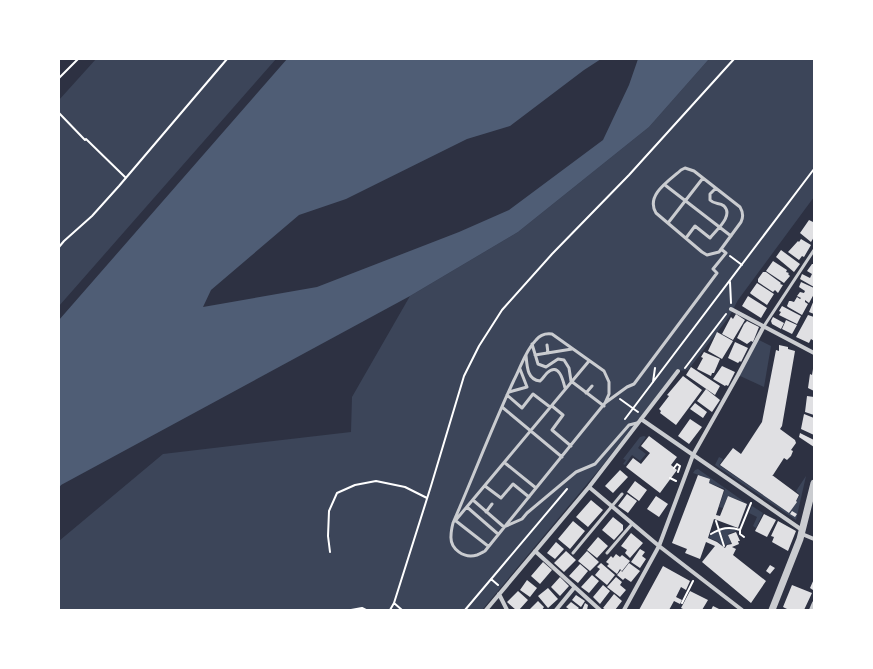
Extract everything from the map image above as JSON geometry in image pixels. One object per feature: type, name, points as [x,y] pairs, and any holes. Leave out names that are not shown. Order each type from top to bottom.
[{"type":"street","points":[[731,309],[814,353]]},
{"type":"street","points":[[624,610],[659,546],[693,455],[764,326]]},
{"type":"street","points":[[486,610],[589,487],[680,371]]},
{"type":"street","points":[[641,419],[814,539]]},
{"type":"street","points":[[772,610],[802,532],[814,483]]},
{"type":"street","points":[[589,487],[659,546],[742,610]]},
{"type":"street","points":[[535,552],[600,610]]},
{"type":"street","points":[[556,610],[574,588]]},
{"type":"street","points":[[499,594],[507,610]]},
{"type":"street","points":[[811,610],[814,602]]},
{"type":"lane","points":[[689,168],[740,207],[743,218],[719,252],[707,255],[656,212],[653,208],[653,202],[656,193],[665,185],[681,170],[689,168]]},
{"type":"lane","points":[[668,223],[703,178]]},
{"type":"lane","points":[[665,185],[731,236]]},
{"type":"lane","points":[[686,238],[695,226],[710,238],[727,216],[725,207],[721,204],[714,204],[710,200],[710,194],[716,188]]},
{"type":"lane","points":[[604,405],[609,394],[609,382],[604,371],[552,334],[546,333],[540,335],[532,344],[526,355],[502,406],[454,522],[450,537],[452,546],[463,555],[469,556],[477,555],[485,551],[604,405],[627,387],[634,384],[717,273],[713,269],[726,253],[721,249]]},
{"type":"lane","points":[[764,326],[812,257],[814,250]]},
{"type":"lane","points":[[532,344],[538,364],[546,367],[558,359],[564,360],[569,368],[571,381],[604,405]]},
{"type":"lane","points":[[547,345],[548,353]]},
{"type":"lane","points":[[536,355],[572,348]]},
{"type":"lane","points":[[526,355],[529,374],[533,379],[540,381],[548,372],[556,371],[562,376],[565,388]]},
{"type":"lane","points":[[454,522],[486,486],[565,388],[589,361]]},
{"type":"lane","points":[[508,393],[527,387],[520,368]]},
{"type":"lane","points":[[586,393],[592,386]]},
{"type":"lane","points":[[508,393],[522,408],[533,394],[563,415],[552,430],[571,446]]},
{"type":"lane","points":[[502,406],[562,457]]},
{"type":"lane","points":[[504,527],[522,519],[527,513],[576,472],[595,464],[629,425],[637,424]]},
{"type":"lane","points":[[505,463],[536,488]]},
{"type":"lane","points":[[486,486],[501,498],[513,484],[529,497]]},
{"type":"lane","points":[[573,553],[622,494]]},
{"type":"lane","points":[[473,500],[504,527]]},
{"type":"lane","points":[[486,512],[492,504]]},
{"type":"lane","points":[[467,508],[498,534]]},
{"type":"lane","points":[[454,522],[488,546]]},
{"type":"lane","points":[[607,553],[632,524]]},
{"type":"path","points":[[59,78],[78,59]]},
{"type":"path","points":[[59,247],[92,216],[126,178],[227,59]]},
{"type":"path","points":[[390,610],[394,603],[464,376],[479,346],[502,310],[552,254],[629,175],[734,59]]},
{"type":"path","points":[[59,113],[85,140],[86,139],[126,178]]},
{"type":"path","points":[[625,419],[814,169]]},
{"type":"path","points":[[728,255],[742,265]]},
{"type":"path","points":[[680,371],[731,309],[730,280]]},
{"type":"path","points":[[618,397],[633,408]]},
{"type":"path","points":[[674,468],[676,464],[680,466],[678,473]]},
{"type":"path","points":[[330,552],[328,536],[329,511],[338,493],[355,485],[376,481],[405,487],[427,498]]},
{"type":"path","points":[[464,610],[571,485]]},
{"type":"path","points":[[744,537],[740,534],[740,530],[751,503]]},
{"type":"path","points":[[716,521],[724,546]]},
{"type":"path","points":[[711,534],[719,529],[733,527],[740,530]]},
{"type":"path","points":[[682,603],[694,580]]},
{"type":"path","points":[[394,603],[402,610]]},
{"type":"path","points":[[351,610],[362,608],[366,610]]},
{"type":"shaded area","points":[[96,59],[276,59],[59,306],[59,100]]},
{"type":"shaded area","points":[[287,59],[601,59],[584,70],[510,126],[467,139],[346,199],[299,215],[211,290],[203,307],[317,287],[459,232],[509,210],[603,140],[629,85],[638,59],[709,59],[649,127],[518,232],[410,296],[61,485],[59,488],[59,320]]},
{"type":"shaded area","points":[[709,59],[814,59],[814,197],[738,300],[729,317],[688,370],[676,371],[602,466],[482,610],[59,610],[59,541],[163,454],[351,432],[352,397],[410,296],[518,232],[649,127]]},
{"type":"shaded area","points":[[757,339],[771,346],[764,387],[738,375]]},
{"type":"shaded area","points":[[640,437],[646,437],[638,448],[646,454],[640,461],[632,455],[625,465],[623,464],[626,460],[623,459]]},
{"type":"shaded area","points":[[719,457],[723,459],[719,465],[789,513],[800,495],[796,491],[806,476],[796,520],[715,465]]},
{"type":"shaded area","points":[[698,469],[746,503],[728,496],[723,508],[719,507],[725,489],[709,483],[710,479],[693,473]]},
{"type":"shaded area","points":[[752,506],[763,513],[756,528],[753,526],[757,517],[749,513]]},
{"type":"shaded area","points":[[727,528],[736,529],[736,531],[728,534],[731,543],[725,545],[720,530]]},
{"type":"shaded area","points":[[719,530],[723,546],[717,541],[709,538],[710,535]]},
{"type":"building","points":[[809,220],[813,222],[814,220],[814,237],[811,242],[800,233]]},
{"type":"building","points":[[801,239],[811,245],[804,257],[802,256],[799,260],[788,252]]},
{"type":"building","points":[[781,250],[800,264],[794,272],[776,257]]},
{"type":"building","points":[[773,261],[789,273],[788,274],[790,276],[784,283],[766,271]]},
{"type":"building","points":[[812,264],[814,264],[814,287],[800,279],[802,274],[810,278],[812,274],[807,271]]},
{"type":"building","points":[[763,272],[766,272],[783,285],[778,293],[775,290],[773,292],[758,282],[758,279]]},
{"type":"building","points":[[801,282],[814,288],[814,294],[809,303],[805,300],[808,304],[802,315],[787,306],[789,301],[794,302],[797,297],[800,299],[801,298],[797,296],[800,292],[804,293],[805,291],[799,287]]},
{"type":"building","points":[[757,283],[774,294],[767,305],[750,293]]},
{"type":"building","points":[[748,296],[767,308],[761,318],[742,306]]},
{"type":"building","points":[[814,300],[814,314],[809,312]]},
{"type":"building","points":[[782,306],[801,316],[797,324],[779,315],[781,312],[779,311]]},
{"type":"building","points":[[736,314],[745,320],[733,340],[722,334],[731,317],[733,319]]},
{"type":"building","points":[[808,315],[814,317],[814,341],[811,339],[809,343],[796,337]]},
{"type":"building","points":[[773,317],[784,323],[781,329],[772,324],[771,321]]},
{"type":"building","points":[[786,320],[797,325],[792,334],[782,329]]},
{"type":"building","points":[[747,321],[759,327],[753,342],[751,341],[747,344],[737,338]]},
{"type":"building","points":[[717,332],[733,341],[722,359],[708,351]]},
{"type":"building","points":[[735,342],[748,348],[741,362],[740,361],[738,363],[728,358]]},
{"type":"building","points":[[779,345],[788,347],[788,349],[795,351],[782,426],[780,429],[795,440],[796,443],[791,450],[793,451],[791,456],[787,460],[784,458],[772,475],[799,495],[796,501],[797,502],[789,513],[720,465],[733,448],[741,454],[762,422],[776,350],[779,351]]},
{"type":"building","points":[[704,352],[720,359],[714,373],[712,373],[711,376],[697,369],[703,358],[701,357]]},
{"type":"building","points":[[722,366],[735,372],[728,386],[725,386],[713,379]]},
{"type":"building","points":[[691,367],[720,386],[715,395],[686,375]]},
{"type":"building","points":[[813,369],[814,391],[808,388],[810,374],[812,375]]},
{"type":"building","points":[[683,376],[702,390],[676,425],[660,413],[661,411],[659,409],[669,396],[667,395]]},
{"type":"building","points":[[706,389],[720,400],[712,412],[697,401]]},
{"type":"building","points":[[807,396],[814,397],[814,415],[805,412]]},
{"type":"building","points":[[695,403],[707,412],[703,418],[690,409]]},
{"type":"building","points":[[804,414],[814,418],[814,435],[801,429]]},
{"type":"building","points":[[690,419],[702,427],[689,444],[678,436]]},
{"type":"building","points":[[800,433],[814,440],[814,447],[799,437]]},
{"type":"building","points":[[649,436],[677,457],[671,465],[677,470],[660,493],[626,467],[633,458],[641,464],[650,453],[641,446]]},
{"type":"building","points":[[620,470],[628,477],[613,493],[605,486]]},
{"type":"building","points":[[698,475],[710,479],[709,483],[724,490],[716,515],[720,516],[728,496],[747,504],[738,528],[714,519],[708,538],[725,548],[727,545],[732,544],[728,535],[736,532],[740,541],[738,541],[739,544],[732,547],[736,549],[733,555],[766,581],[751,603],[702,562],[715,546],[706,542],[700,559],[685,553],[687,549],[672,543]]},
{"type":"building","points":[[635,481],[647,490],[639,501],[627,492]]},
{"type":"building","points":[[627,494],[637,501],[628,513],[618,506]]},
{"type":"building","points":[[656,496],[668,504],[659,517],[647,509]]},
{"type":"building","points":[[591,500],[603,510],[588,527],[576,517]]},
{"type":"building","points":[[792,511],[797,514],[795,517],[790,514]]},
{"type":"building","points":[[764,514],[776,520],[767,537],[755,531]]},
{"type":"building","points":[[613,517],[623,525],[623,530],[614,540],[602,530]]},
{"type":"building","points":[[573,521],[585,531],[570,549],[558,539]]},
{"type":"building","points":[[778,521],[796,531],[788,551],[772,542],[774,537],[771,536]]},
{"type":"building","points":[[631,533],[643,543],[630,558],[625,553],[627,550],[621,546]]},
{"type":"building","points":[[598,537],[608,546],[597,558],[587,550]]},
{"type":"building","points":[[556,542],[564,549],[555,559],[547,553]]},
{"type":"building","points":[[640,549],[645,552],[642,556],[646,559],[640,568],[631,562]]},
{"type":"building","points":[[566,551],[576,560],[564,572],[554,563]]},
{"type":"building","points":[[587,551],[599,562],[590,571],[578,561]]},
{"type":"building","points":[[616,554],[620,557],[622,555],[630,561],[622,571],[620,569],[617,574],[607,566],[609,564],[606,562],[611,556],[613,558]]},
{"type":"building","points":[[543,562],[552,570],[540,584],[531,576]]},
{"type":"building","points":[[601,563],[615,575],[607,585],[595,575],[600,569],[597,567]]},
{"type":"building","points":[[629,563],[640,571],[631,582],[625,578],[623,580],[617,575],[621,570],[622,572]]},
{"type":"building","points":[[580,564],[588,571],[578,583],[569,576]]},
{"type":"building","points":[[770,565],[775,568],[770,574],[766,571]]},
{"type":"building","points":[[663,566],[690,581],[686,590],[681,587],[676,597],[682,600],[680,604],[674,601],[669,610],[639,610]]},
{"type":"building","points":[[592,575],[599,581],[589,593],[581,587]]},
{"type":"building","points":[[560,577],[569,586],[560,596],[551,587]]},
{"type":"building","points":[[616,577],[622,582],[620,585],[626,590],[620,597],[607,587]]},
{"type":"building","points":[[814,579],[814,588],[813,590],[810,588]]},
{"type":"building","points":[[527,580],[537,588],[530,597],[520,590]]},
{"type":"building","points":[[603,585],[610,591],[600,604],[593,597]]},
{"type":"building","points":[[792,585],[812,593],[804,610],[789,610],[783,607]]},
{"type":"building","points":[[548,588],[558,599],[548,608],[538,596]]},
{"type":"building","points":[[518,591],[528,600],[519,610],[516,610],[507,602]]},
{"type":"building","points":[[690,591],[708,600],[702,610],[685,610],[681,608]]},
{"type":"building","points":[[614,594],[622,601],[615,610],[606,610],[603,608]]},
{"type":"building","points":[[576,595],[585,601],[581,607],[572,600]]},
{"type":"building","points":[[538,601],[544,607],[542,610],[531,610],[530,609]]},
{"type":"building","points":[[571,602],[579,608],[577,610],[570,610],[566,607]]},
{"type":"building","points":[[585,603],[588,605],[587,610],[582,610]]},
{"type":"building","points":[[713,606],[721,610],[711,610]]}]
